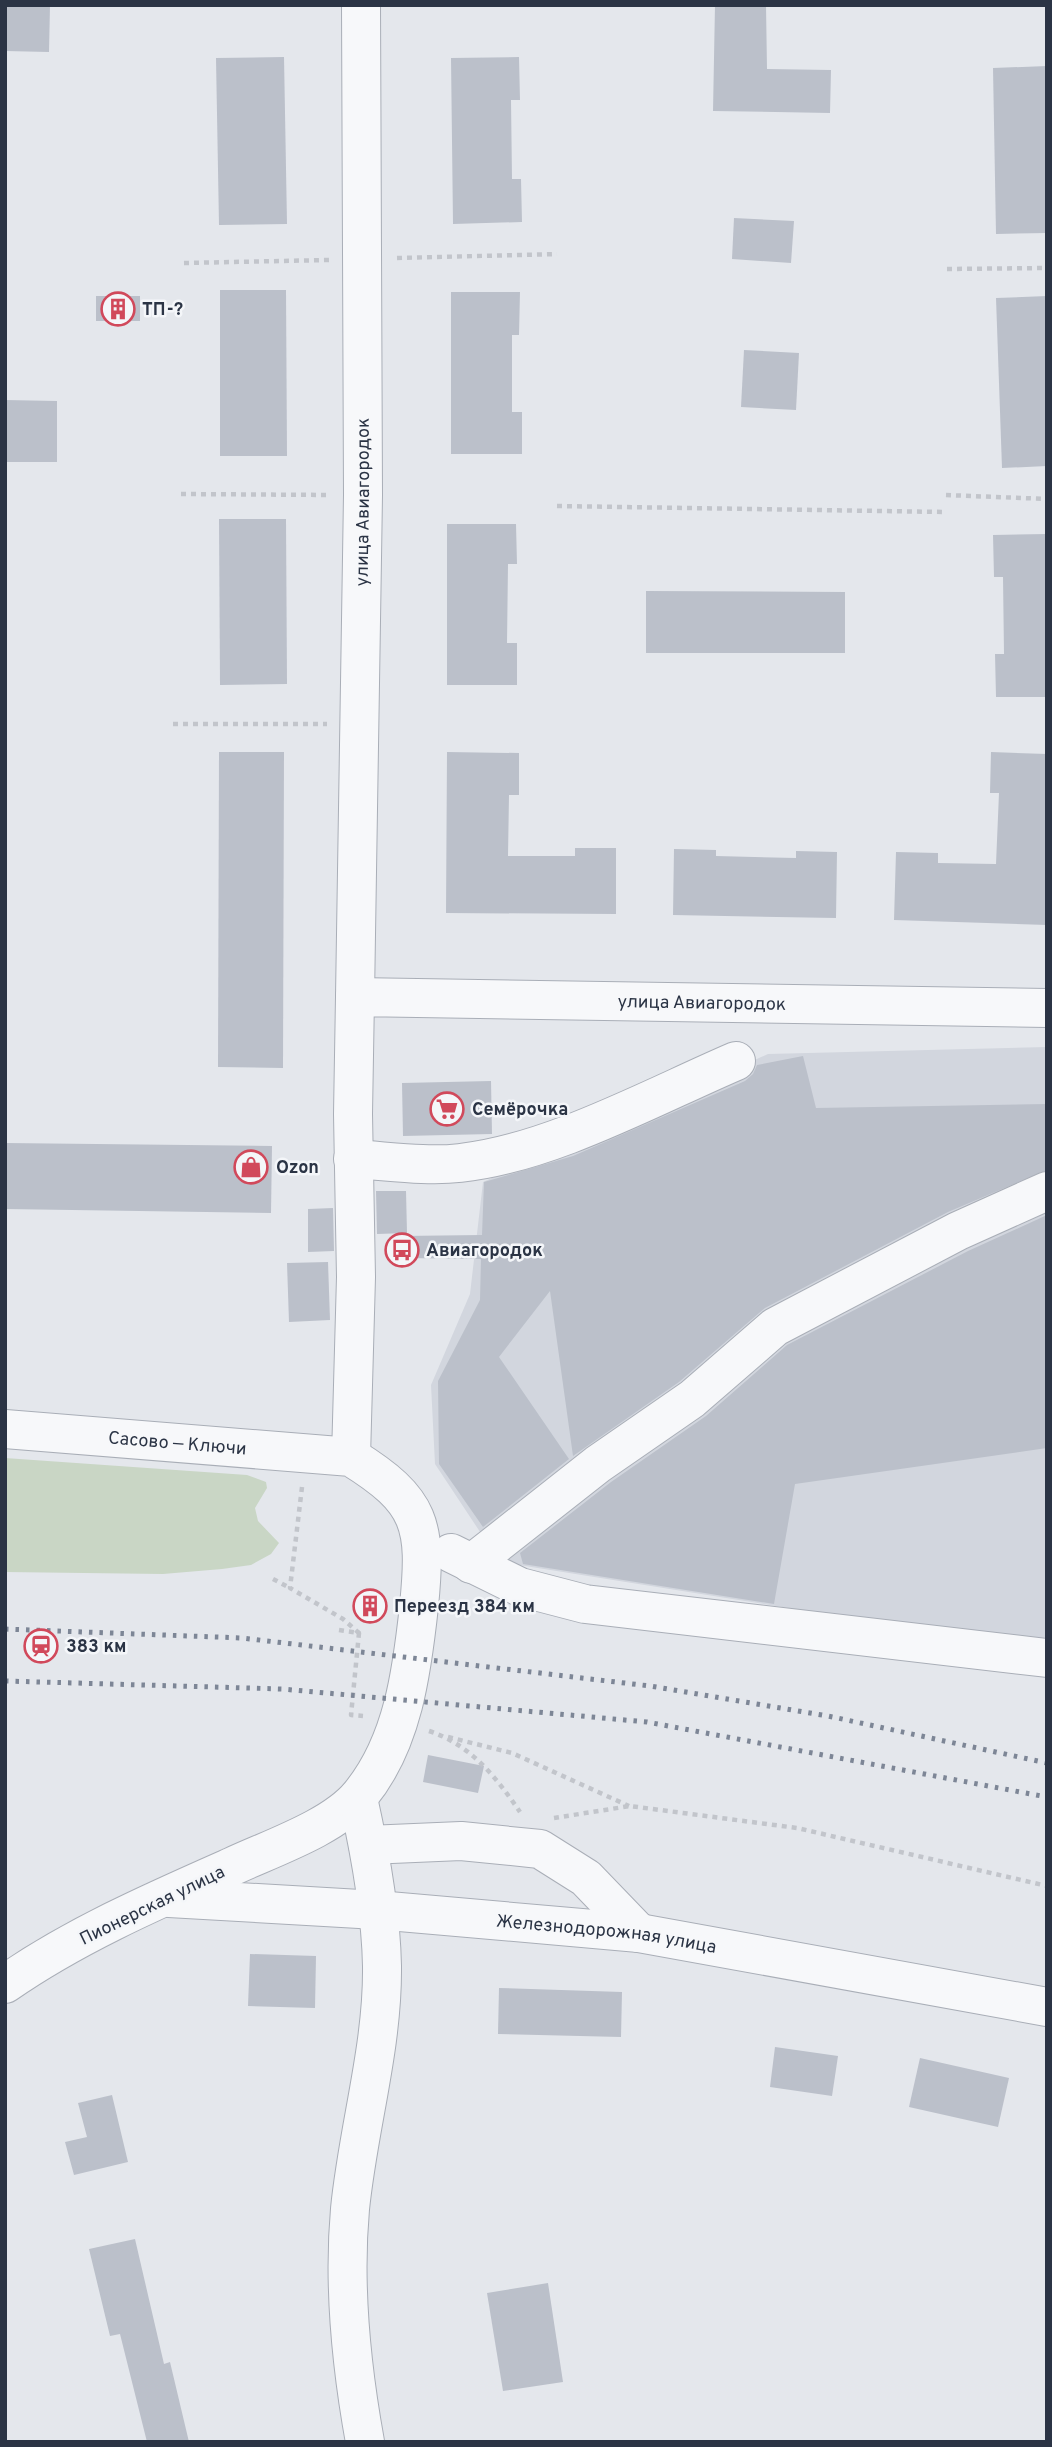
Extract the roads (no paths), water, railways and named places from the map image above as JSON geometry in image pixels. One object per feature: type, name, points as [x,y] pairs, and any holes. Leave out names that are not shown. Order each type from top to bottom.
[{"type":"street","name":"улица Авиагородок","points":[[351,1457],[356,1277],[353,1159],[363,495],[361,5]]},
{"type":"street","name":"улица Авиагородок","points":[[355,997],[1047,1008]]},
{"type":"street","points":[[353,1159],[458,1163],[501,1156],[553,1140],[736,1061]]},
{"type":"street","points":[[471,1564],[598,1464],[692,1399],[775,1327],[958,1231],[1047,1191]]},
{"type":"street","name":"Сасово — Ключи","points":[[5,1429],[351,1457]]},
{"type":"street","points":[[351,1457],[393,1485],[410,1506],[422,1536],[417,1623],[404,1698],[388,1752],[358,1798],[368,1845],[382,1965],[380,2018],[350,2222],[348,2298],[352,2374],[365,2442]]},
{"type":"street","points":[[422,1536],[471,1564],[520,1587],[585,1604],[1047,1658]]},
{"type":"street","name":"Пионерская улица","points":[[5,1984],[80,1940],[163,1897],[303,1834],[358,1798]]},
{"type":"street","points":[[368,1845],[461,1841],[540,1849],[586,1878],[639,1933]]},
{"type":"street","name":"Железнодорожная улица","points":[[163,1897],[377,1910],[639,1933],[1047,2007]]},
{"type":"railway","points":[[5,1629],[242,1638],[650,1686],[828,1716],[1047,1763]]},
{"type":"railway","points":[[5,1681],[282,1689],[647,1722],[1047,1797]]},
{"type":"place","name":"ТП-?","points":[[118,309]]},
{"type":"place","name":"Семёрочка","points":[[447,1109]]},
{"type":"place","name":"Ozon","points":[[251,1167]]},
{"type":"place","name":"Авиагородок","points":[[402,1250]]},
{"type":"place","name":"Переезд 384 км","points":[[370,1606]]},
{"type":"place","name":"383 км","points":[[41,1646]]}]
